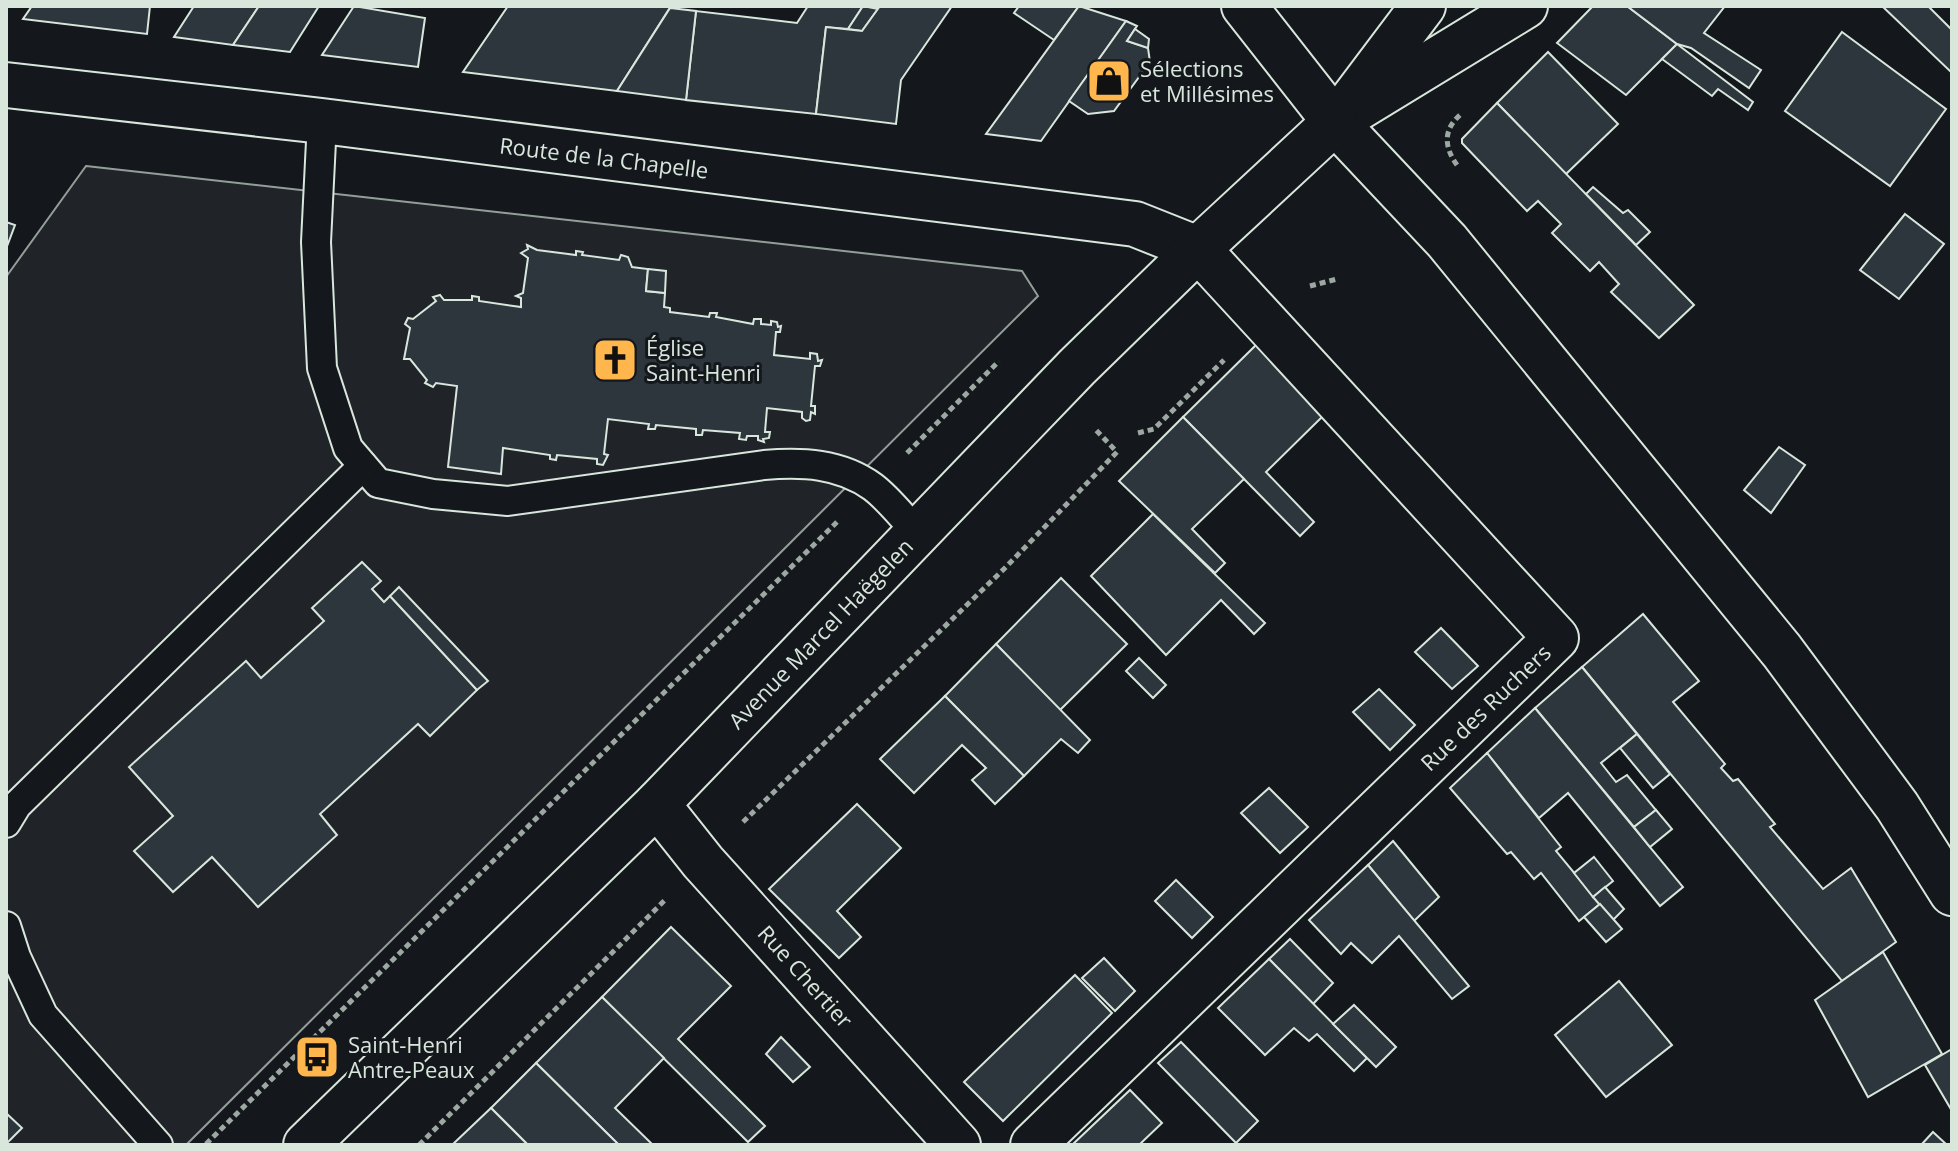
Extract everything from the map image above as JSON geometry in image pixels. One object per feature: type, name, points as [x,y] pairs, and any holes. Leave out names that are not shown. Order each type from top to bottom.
[{"type":"main road","points":[[1244,6],[1335,122],[1447,241],[1773,640],[1897,806],[1952,893]]},
{"type":"main road","points":[[1335,122],[1423,6]]},
{"type":"main road","points":[[1335,122],[1525,6]]},
{"type":"main road","name":"Route de la Chapelle","points":[[6,85],[322,121],[1135,224],[1198,249]]},
{"type":"main road","name":"Avenue Marcel Haëgelen","points":[[306,1145],[657,804],[1077,367],[1335,122]]},
{"type":"main road","name":"Rue des Ruchers","points":[[1033,1145],[1556,638],[1198,249]]},
{"type":"main road","name":"Rue Chertier","points":[[657,804],[703,862],[958,1145]]},
{"type":"lane","points":[[322,121],[316,242],[322,368],[348,448],[378,483],[433,494],[508,501],[764,465],[806,462],[842,472],[872,486],[917,532]]},
{"type":"lane","points":[[6,823],[17,805],[363,466]]},
{"type":"lane","points":[[6,926],[16,957],[43,1015],[158,1145]]},
{"type":"path","points":[[205,1145],[1005,355]]},
{"type":"path","points":[[419,1145],[1006,567],[1117,452]]},
{"type":"shaded area","points":[[86,166],[1022,271],[1038,296],[186,1145],[6,1145],[6,277]]},
{"type":"building","points":[[32,6],[150,6],[147,34],[23,19]]},
{"type":"building","points":[[194,6],[259,6],[233,45],[174,37]]},
{"type":"building","points":[[259,6],[319,6],[290,52],[233,45]]},
{"type":"building","points":[[354,6],[425,18],[418,67],[322,55]]},
{"type":"building","points":[[508,6],[671,6],[617,91],[463,72]]},
{"type":"building","points":[[808,6],[863,6],[848,29],[826,27],[816,114],[686,100],[696,11],[797,23]]},
{"type":"building","points":[[863,6],[878,9],[862,31],[848,29]]},
{"type":"building","points":[[880,6],[952,6],[901,80],[896,124],[816,114],[826,27],[862,31]]},
{"type":"building","points":[[1019,6],[1079,6],[1054,40],[1014,13]]},
{"type":"building","points":[[1079,6],[1126,21],[1041,141],[986,134]]},
{"type":"building","points":[[1593,6],[1627,6],[1677,44],[1626,95],[1557,43]]},
{"type":"building","points":[[1627,6],[1725,6],[1704,33],[1761,70],[1749,88],[1691,48],[1677,44]]},
{"type":"building","points":[[1882,6],[1928,6],[1952,30],[1952,73]]},
{"type":"building","points":[[670,8],[696,11],[686,100],[617,91]]},
{"type":"building","name":"Sélections et Millésimes","points":[[1126,21],[1137,26],[1127,41],[1148,48],[1150,62],[1114,111],[1088,114],[1069,101]]},
{"type":"building","points":[[1135,29],[1149,39],[1148,48],[1127,41]]},
{"type":"building","points":[[1842,32],[1946,109],[1890,186],[1785,111]]},
{"type":"building","points":[[1677,44],[1753,102],[1748,110],[1718,89],[1712,96],[1662,59]]},
{"type":"building","points":[[1548,52],[1618,124],[1566,174],[1497,103]]},
{"type":"building","points":[[1497,103],[1694,305],[1659,338],[1611,292],[1619,284],[1599,262],[1590,271],[1552,233],[1561,224],[1538,201],[1527,211],[1462,143],[1462,139]]},
{"type":"building","points":[[1593,187],[1623,213],[1628,210],[1650,232],[1636,245],[1586,194]]},
{"type":"building","points":[[1905,214],[1944,244],[1899,299],[1860,270]]},
{"type":"building","points":[[6,222],[15,225],[6,249]]},
{"type":"building","name":"Église Saint-Henri","points":[[527,245],[537,250],[576,255],[576,251],[583,252],[582,255],[619,260],[621,255],[628,257],[632,267],[648,269],[646,291],[665,293],[664,307],[670,308],[670,312],[709,317],[710,313],[717,313],[716,317],[753,324],[754,319],[761,319],[761,324],[777,322],[778,327],[781,326],[780,332],[776,332],[774,355],[810,359],[810,353],[817,354],[818,361],[822,360],[820,366],[815,366],[811,406],[815,406],[815,414],[811,412],[810,420],[806,421],[802,418],[802,412],[767,408],[765,432],[770,432],[769,438],[763,439],[764,442],[758,440],[758,436],[739,439],[740,433],[703,430],[702,435],[696,435],[696,429],[656,425],[655,429],[648,429],[649,424],[608,419],[604,454],[608,455],[603,465],[597,464],[597,459],[557,455],[556,460],[550,459],[550,455],[503,448],[501,474],[448,467],[457,386],[436,383],[433,387],[425,383],[427,380],[410,359],[404,359],[410,328],[405,324],[408,318],[413,319],[436,301],[433,297],[440,295],[444,300],[472,300],[472,296],[479,297],[479,301],[521,307],[521,298],[516,296],[523,293],[528,258],[521,253],[528,249]]},
{"type":"building","points":[[648,269],[666,271],[665,293],[646,291]]},
{"type":"building","points":[[1256,345],[1323,416],[1266,472],[1314,522],[1300,536],[1183,417]]},
{"type":"building","points":[[1183,417],[1244,479],[1192,529],[1225,563],[1215,573],[1119,481]]},
{"type":"building","points":[[1779,447],[1805,465],[1771,513],[1744,490]]},
{"type":"building","points":[[1153,514],[1265,623],[1254,634],[1221,600],[1166,655],[1091,576]]},
{"type":"building","points":[[362,562],[381,581],[372,589],[384,602],[390,596],[477,690],[430,736],[418,724],[320,814],[337,835],[258,907],[212,857],[173,892],[134,851],[173,816],[129,767],[246,661],[261,678],[324,621],[312,608]]},
{"type":"building","points":[[1061,578],[1127,644],[1059,711],[996,644]]},
{"type":"building","points":[[399,587],[488,681],[477,690],[390,596]]},
{"type":"building","points":[[1643,614],[1699,681],[1673,702],[1725,764],[1721,768],[1733,781],[1738,779],[1775,824],[1770,827],[1823,889],[1851,868],[1896,942],[1842,981],[1582,667]]},
{"type":"building","points":[[1441,628],[1478,666],[1452,689],[1415,652]]},
{"type":"building","points":[[996,644],[1090,740],[1078,753],[1061,739],[1024,776],[945,696]]},
{"type":"building","points":[[1139,658],[1166,685],[1153,698],[1126,671]]},
{"type":"building","points":[[1582,667],[1637,734],[1601,763],[1616,782],[1627,775],[1656,810],[1634,827],[1535,708]]},
{"type":"building","points":[[1379,689],[1415,725],[1390,750],[1353,712]]},
{"type":"building","points":[[945,696],[1024,776],[995,804],[972,780],[986,768],[962,745],[914,793],[880,759]]},
{"type":"building","points":[[1535,708],[1683,887],[1660,906],[1568,793],[1539,818],[1487,753]]},
{"type":"building","points":[[1637,734],[1670,774],[1653,788],[1620,748]]},
{"type":"building","points":[[1487,753],[1561,847],[1556,851],[1600,904],[1579,921],[1541,873],[1534,879],[1511,852],[1507,854],[1450,788]]},
{"type":"building","points":[[1269,788],[1308,827],[1280,853],[1241,813]]},
{"type":"building","points":[[857,804],[901,848],[837,911],[861,937],[839,958],[769,889]]},
{"type":"building","points":[[1656,810],[1672,829],[1650,847],[1634,827]]},
{"type":"building","points":[[1393,841],[1439,897],[1414,921],[1368,865]]},
{"type":"building","points":[[1594,857],[1613,881],[1593,897],[1574,873]]},
{"type":"building","points":[[1368,865],[1469,986],[1452,999],[1399,936],[1372,963],[1351,943],[1341,954],[1309,920]]},
{"type":"building","points":[[1176,880],[1213,917],[1192,938],[1155,901]]},
{"type":"building","points":[[1605,887],[1624,909],[1613,920],[1593,897]]},
{"type":"building","points":[[1600,904],[1622,929],[1606,942],[1584,917]]},
{"type":"building","points":[[671,927],[731,986],[678,1039],[765,1126],[748,1142],[602,997]]},
{"type":"building","points":[[1290,939],[1333,983],[1313,1004],[1269,959]]},
{"type":"building","points":[[1883,952],[1942,1054],[1868,1097],[1815,1000]]},
{"type":"building","points":[[1104,958],[1135,991],[1115,1011],[1082,978]]},
{"type":"building","points":[[1269,959],[1367,1058],[1354,1071],[1317,1034],[1309,1041],[1294,1028],[1265,1055],[1218,1008]]},
{"type":"building","points":[[1075,975],[1112,1013],[1003,1121],[964,1082]]},
{"type":"building","points":[[1619,981],[1672,1045],[1606,1097],[1555,1035]]},
{"type":"building","points":[[602,997],[664,1058],[615,1108],[653,1145],[619,1145],[536,1063]]},
{"type":"building","points":[[1354,1005],[1396,1047],[1376,1067],[1333,1024]]},
{"type":"building","points":[[781,1037],[810,1067],[793,1082],[766,1054]]},
{"type":"building","points":[[1181,1042],[1258,1121],[1236,1143],[1158,1063]]},
{"type":"building","points":[[1952,1049],[1952,1111],[1925,1065]]},
{"type":"building","points":[[536,1063],[619,1145],[528,1145],[491,1108]]},
{"type":"building","points":[[1130,1090],[1162,1123],[1139,1145],[1072,1145]]},
{"type":"building","points":[[491,1108],[528,1145],[452,1145]]},
{"type":"building","points":[[6,1113],[22,1128],[6,1144]]},
{"type":"building","points":[[1933,1132],[1947,1145],[1921,1145]]},
{"type":"place","name":"Sélections et Millésimes","points":[[1109,81]]},
{"type":"place","name":"Église Saint-Henri","points":[[615,360]]},
{"type":"place","name":"Saint-Henri Antre-Peaux","points":[[317,1057]]}]
